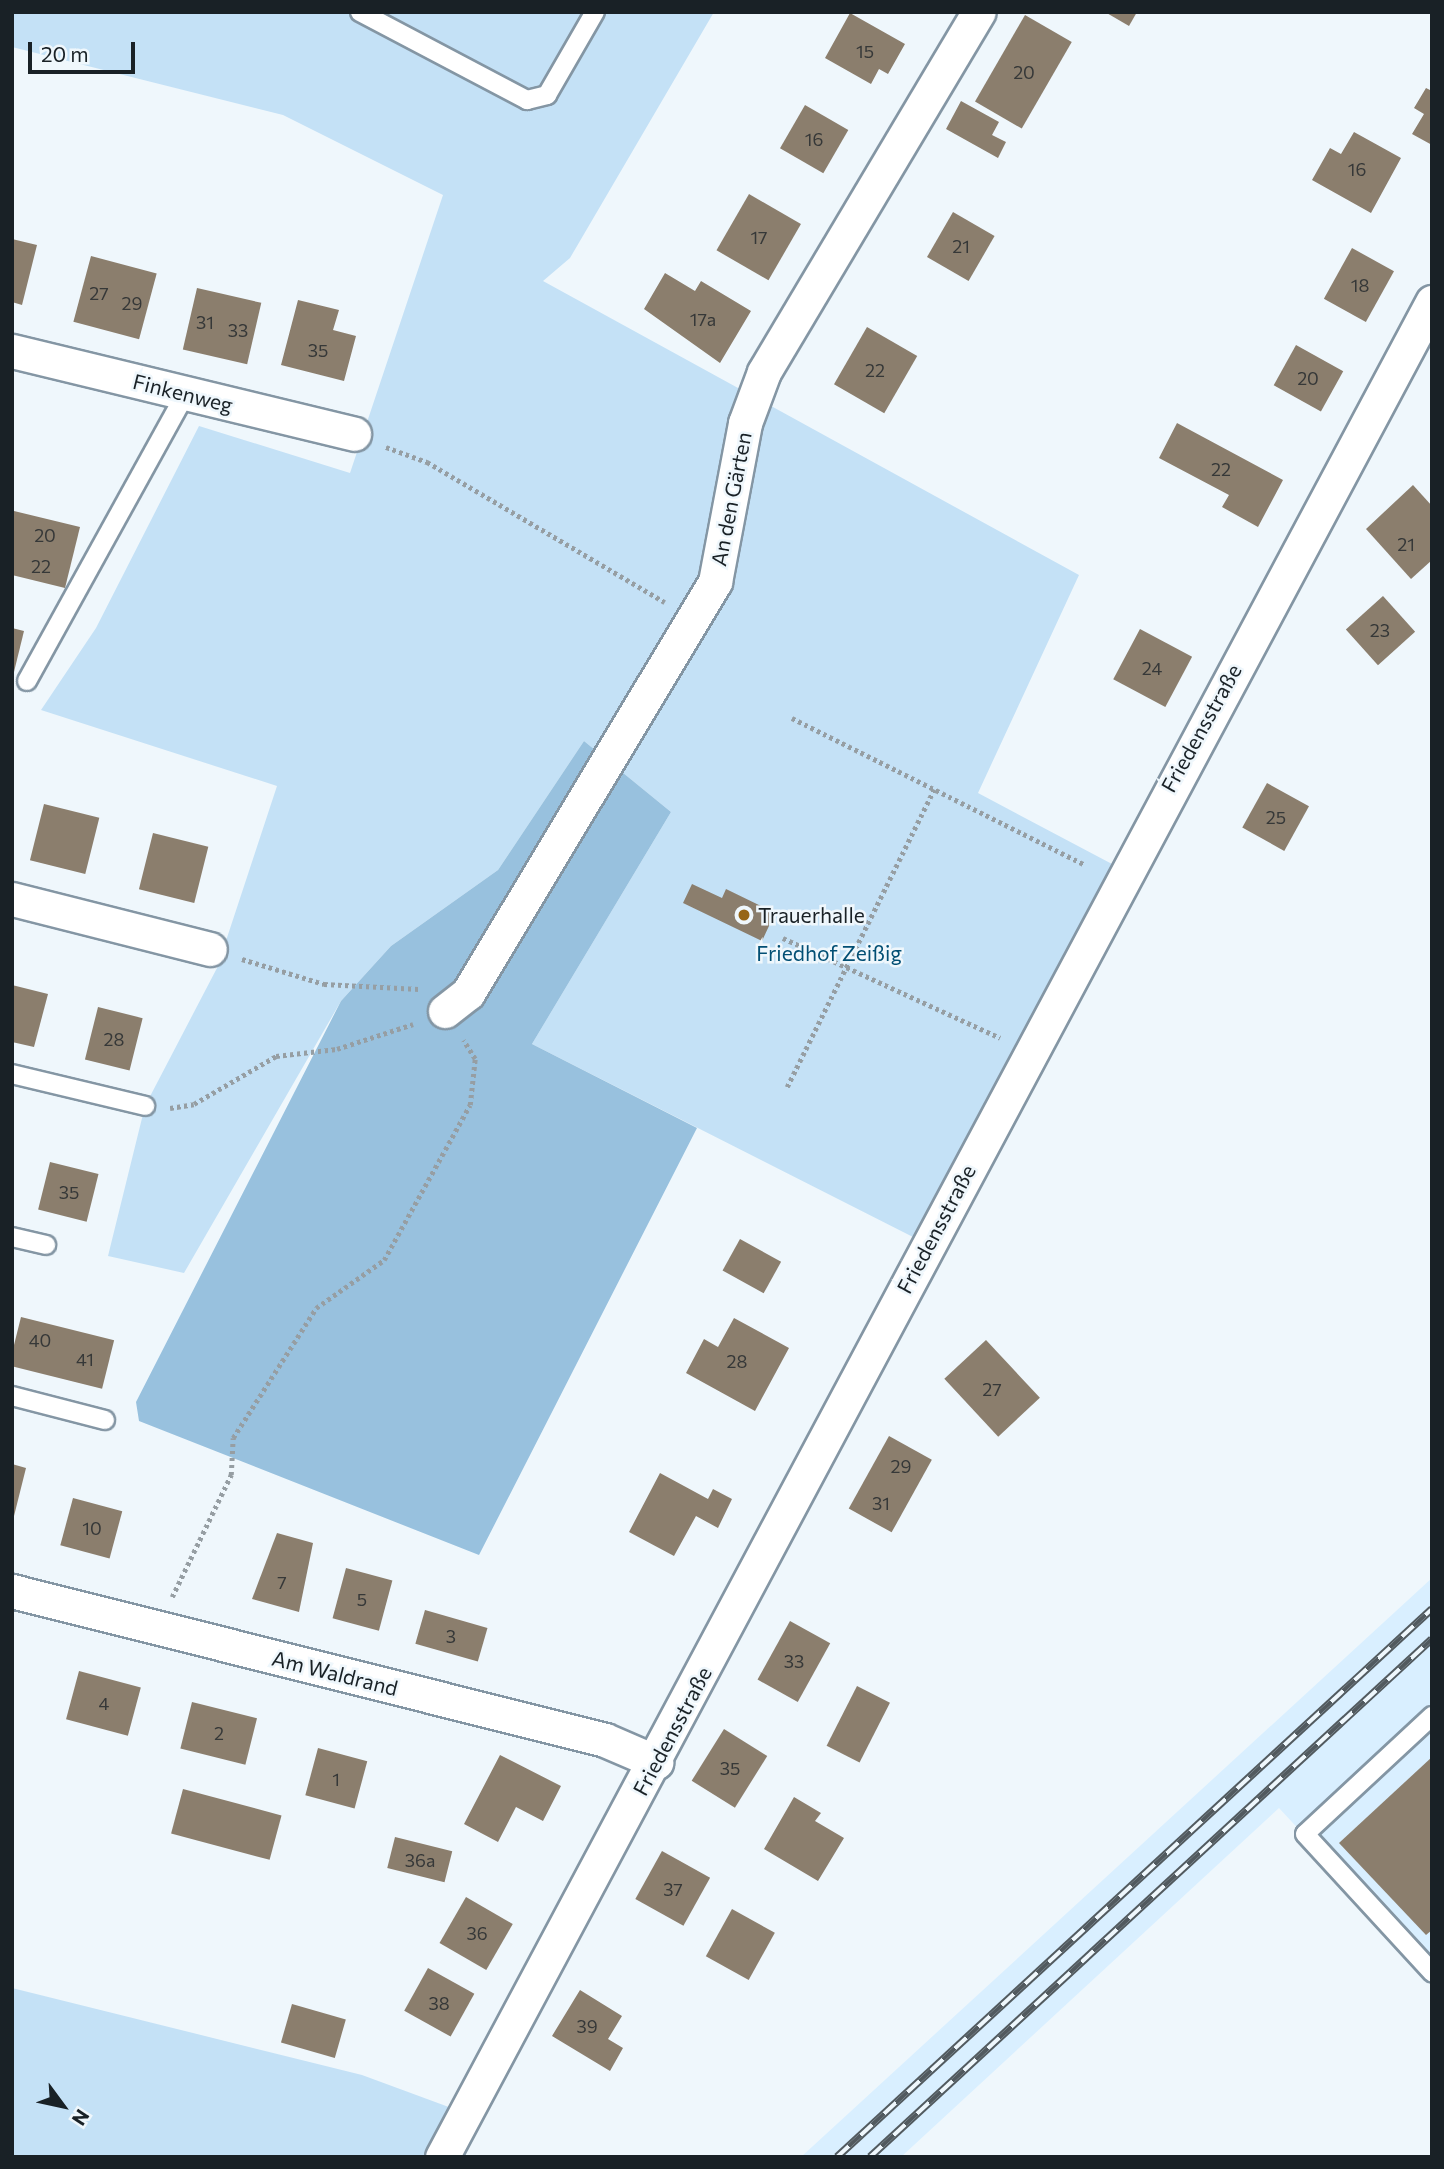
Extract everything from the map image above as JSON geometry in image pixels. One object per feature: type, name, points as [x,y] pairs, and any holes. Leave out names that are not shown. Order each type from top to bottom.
[{"type":"street","name":"An den Gärten","points":[[457,1002],[715,582],[745,423],[764,372],[979,12]]},
{"type":"street","name":"Friedensstraße","points":[[442,2157],[656,1762],[1029,1051],[1432,302]]},
{"type":"street","name":"Finkenweg","points":[[12,351],[354,434]]},
{"type":"street","points":[[12,899],[210,949]]},
{"type":"street","name":"Am Waldrand","points":[[12,1591],[605,1740],[656,1762]]},
{"type":"lane","points":[[360,12],[527,100],[547,95],[594,12]]},
{"type":"lane","points":[[27,681],[186,393]]},
{"type":"lane","points":[[12,1074],[145,1106]]},
{"type":"lane","points":[[12,1237],[46,1245]]},
{"type":"lane","points":[[12,1396],[106,1420]]},
{"type":"lane","points":[[1432,1716],[1305,1834],[1432,1972]]},
{"type":"path","points":[[354,434],[427,462],[693,618]]},
{"type":"path","points":[[792,718],[1084,864]]},
{"type":"path","points":[[787,1087],[934,789]]},
{"type":"path","points":[[783,938],[1029,1051]]},
{"type":"path","points":[[210,949],[324,984],[457,1002]]},
{"type":"path","points":[[145,1106],[194,1104],[276,1056],[337,1049],[457,1002]]},
{"type":"path","points":[[156,1629],[232,1475],[233,1438],[316,1308],[384,1260],[470,1105],[475,1059],[457,1002]]},
{"type":"shaded area","points":[[584,741],[671,812],[532,1044],[697,1128],[479,1555],[139,1421],[136,1402],[341,1001],[391,946],[498,870]]},
{"type":"shaded area","points":[[1432,1578],[1432,1973],[1279,1808],[901,2157],[801,2157]]},
{"type":"green space","name":"Friedhof Zeißig","points":[[12,12],[714,12],[570,258],[543,281],[1079,575],[978,793],[1112,864],[913,1237],[532,1044],[671,812],[584,741],[498,870],[391,946],[341,1001],[184,1273],[108,1256],[145,1106],[217,968],[277,786],[41,710],[96,628],[199,426],[350,473],[443,195],[283,115],[12,47]]},
{"type":"green space","points":[[12,1988],[362,2075],[465,2113],[442,2157],[12,2157]]},
{"type":"building","points":[[1105,12],[1137,12],[1129,26]]},
{"type":"building","points":[[850,13],[905,44],[888,74],[879,69],[871,84],[825,58]]},
{"type":"building","points":[[1025,15],[1072,42],[1022,129],[975,102]]},
{"type":"building","points":[[1426,88],[1432,91],[1432,145],[1412,134],[1424,114],[1414,108]]},
{"type":"building","points":[[961,101],[999,122],[992,135],[1006,142],[998,158],[946,129]]},
{"type":"building","points":[[805,105],[848,130],[823,173],[780,148]]},
{"type":"building","points":[[1354,132],[1401,158],[1371,213],[1312,180],[1330,148],[1341,154]]},
{"type":"building","points":[[749,194],[801,224],[768,280],[716,250]]},
{"type":"building","points":[[953,212],[995,236],[969,281],[927,257]]},
{"type":"building","points":[[12,239],[37,245],[22,305],[12,302]]},
{"type":"building","points":[[1352,248],[1394,271],[1366,322],[1324,299]]},
{"type":"building","points":[[91,256],[157,274],[139,339],[73,322]]},
{"type":"building","points":[[665,273],[695,291],[701,281],[751,311],[720,363],[644,309]]},
{"type":"building","points":[[197,288],[261,303],[247,364],[183,349]]},
{"type":"building","points":[[298,300],[339,310],[333,330],[356,336],[344,381],[281,365]]},
{"type":"building","points":[[867,327],[917,356],[884,413],[834,384]]},
{"type":"building","points":[[1296,345],[1343,371],[1321,411],[1274,385]]},
{"type":"building","points":[[1177,423],[1283,480],[1258,527],[1222,507],[1229,495],[1159,458]]},
{"type":"building","points":[[1413,485],[1432,506],[1432,560],[1411,579],[1366,529]]},
{"type":"building","points":[[14,511],[80,527],[65,588],[12,575]]},
{"type":"building","points":[[1383,596],[1415,632],[1378,665],[1346,629]]},
{"type":"building","points":[[12,628],[24,631],[13,676],[12,676]]},
{"type":"building","points":[[1140,629],[1192,657],[1165,707],[1113,679]]},
{"type":"building","points":[[1267,783],[1309,806],[1284,851],[1242,828]]},
{"type":"building","points":[[44,804],[99,818],[85,874],[30,860]]},
{"type":"building","points":[[153,833],[208,847],[194,903],[139,889]]},
{"type":"building","name":"Trauerhalle","points":[[692,884],[722,898],[726,889],[775,913],[762,941],[683,903]]},
{"type":"building","points":[[12,985],[48,994],[34,1047],[12,1042]]},
{"type":"building","points":[[98,1007],[143,1018],[130,1071],[85,1059]]},
{"type":"building","points":[[50,1162],[99,1174],[87,1222],[38,1210]]},
{"type":"building","points":[[740,1239],[781,1262],[764,1293],[723,1270]]},
{"type":"building","points":[[21,1317],[114,1340],[102,1389],[12,1366],[12,1353]]},
{"type":"building","points":[[734,1318],[789,1348],[755,1411],[686,1373],[704,1339],[718,1347]]},
{"type":"building","points":[[986,1340],[1040,1398],[998,1437],[944,1379]]},
{"type":"building","points":[[889,1436],[932,1460],[892,1532],[849,1509]]},
{"type":"building","points":[[12,1464],[26,1468],[13,1520],[12,1520]]},
{"type":"building","points":[[660,1473],[708,1499],[713,1489],[732,1499],[718,1528],[696,1516],[674,1556],[629,1532]]},
{"type":"building","points":[[73,1498],[122,1511],[110,1559],[60,1545]]},
{"type":"building","points":[[277,1533],[313,1543],[299,1612],[252,1599]]},
{"type":"building","points":[[346,1568],[392,1580],[379,1631],[333,1618]]},
{"type":"building","points":[[425,1610],[487,1628],[478,1662],[415,1644]]},
{"type":"building","points":[[790,1621],[830,1643],[798,1702],[758,1680]]},
{"type":"building","points":[[79,1671],[141,1688],[128,1736],[66,1719]]},
{"type":"building","points":[[857,1686],[890,1703],[860,1762],[827,1746]]},
{"type":"building","points":[[192,1702],[257,1718],[245,1765],[180,1749]]},
{"type":"building","points":[[724,1729],[767,1756],[735,1808],[692,1781]]},
{"type":"building","points":[[318,1748],[367,1761],[355,1809],[305,1795]]},
{"type":"building","points":[[500,1755],[561,1786],[543,1821],[516,1807],[498,1842],[464,1824]]},
{"type":"building","points":[[1432,1757],[1432,1930],[1426,1935],[1339,1843]]},
{"type":"building","points":[[183,1789],[282,1815],[270,1860],[171,1833]]},
{"type":"building","points":[[794,1797],[821,1813],[815,1821],[844,1838],[818,1881],[764,1849]]},
{"type":"building","points":[[395,1837],[452,1851],[445,1882],[387,1868]]},
{"type":"building","points":[[662,1851],[710,1878],[683,1926],[635,1899]]},
{"type":"building","points":[[466,1897],[513,1924],[486,1970],[440,1943]]},
{"type":"building","points":[[732,1909],[775,1933],[749,1980],[706,1956]]},
{"type":"building","points":[[428,1968],[474,1994],[451,2037],[404,2011]]},
{"type":"building","points":[[580,1990],[622,2016],[608,2039],[623,2048],[610,2071],[552,2036]]},
{"type":"building","points":[[292,2004],[346,2019],[335,2058],[281,2042]]},
{"type":"railway","points":[[837,2157],[1432,1609]]},
{"type":"railway","points":[[870,2157],[1432,1639]]},
{"type":"place","name":"Trauerhalle","points":[[744,915]]}]
